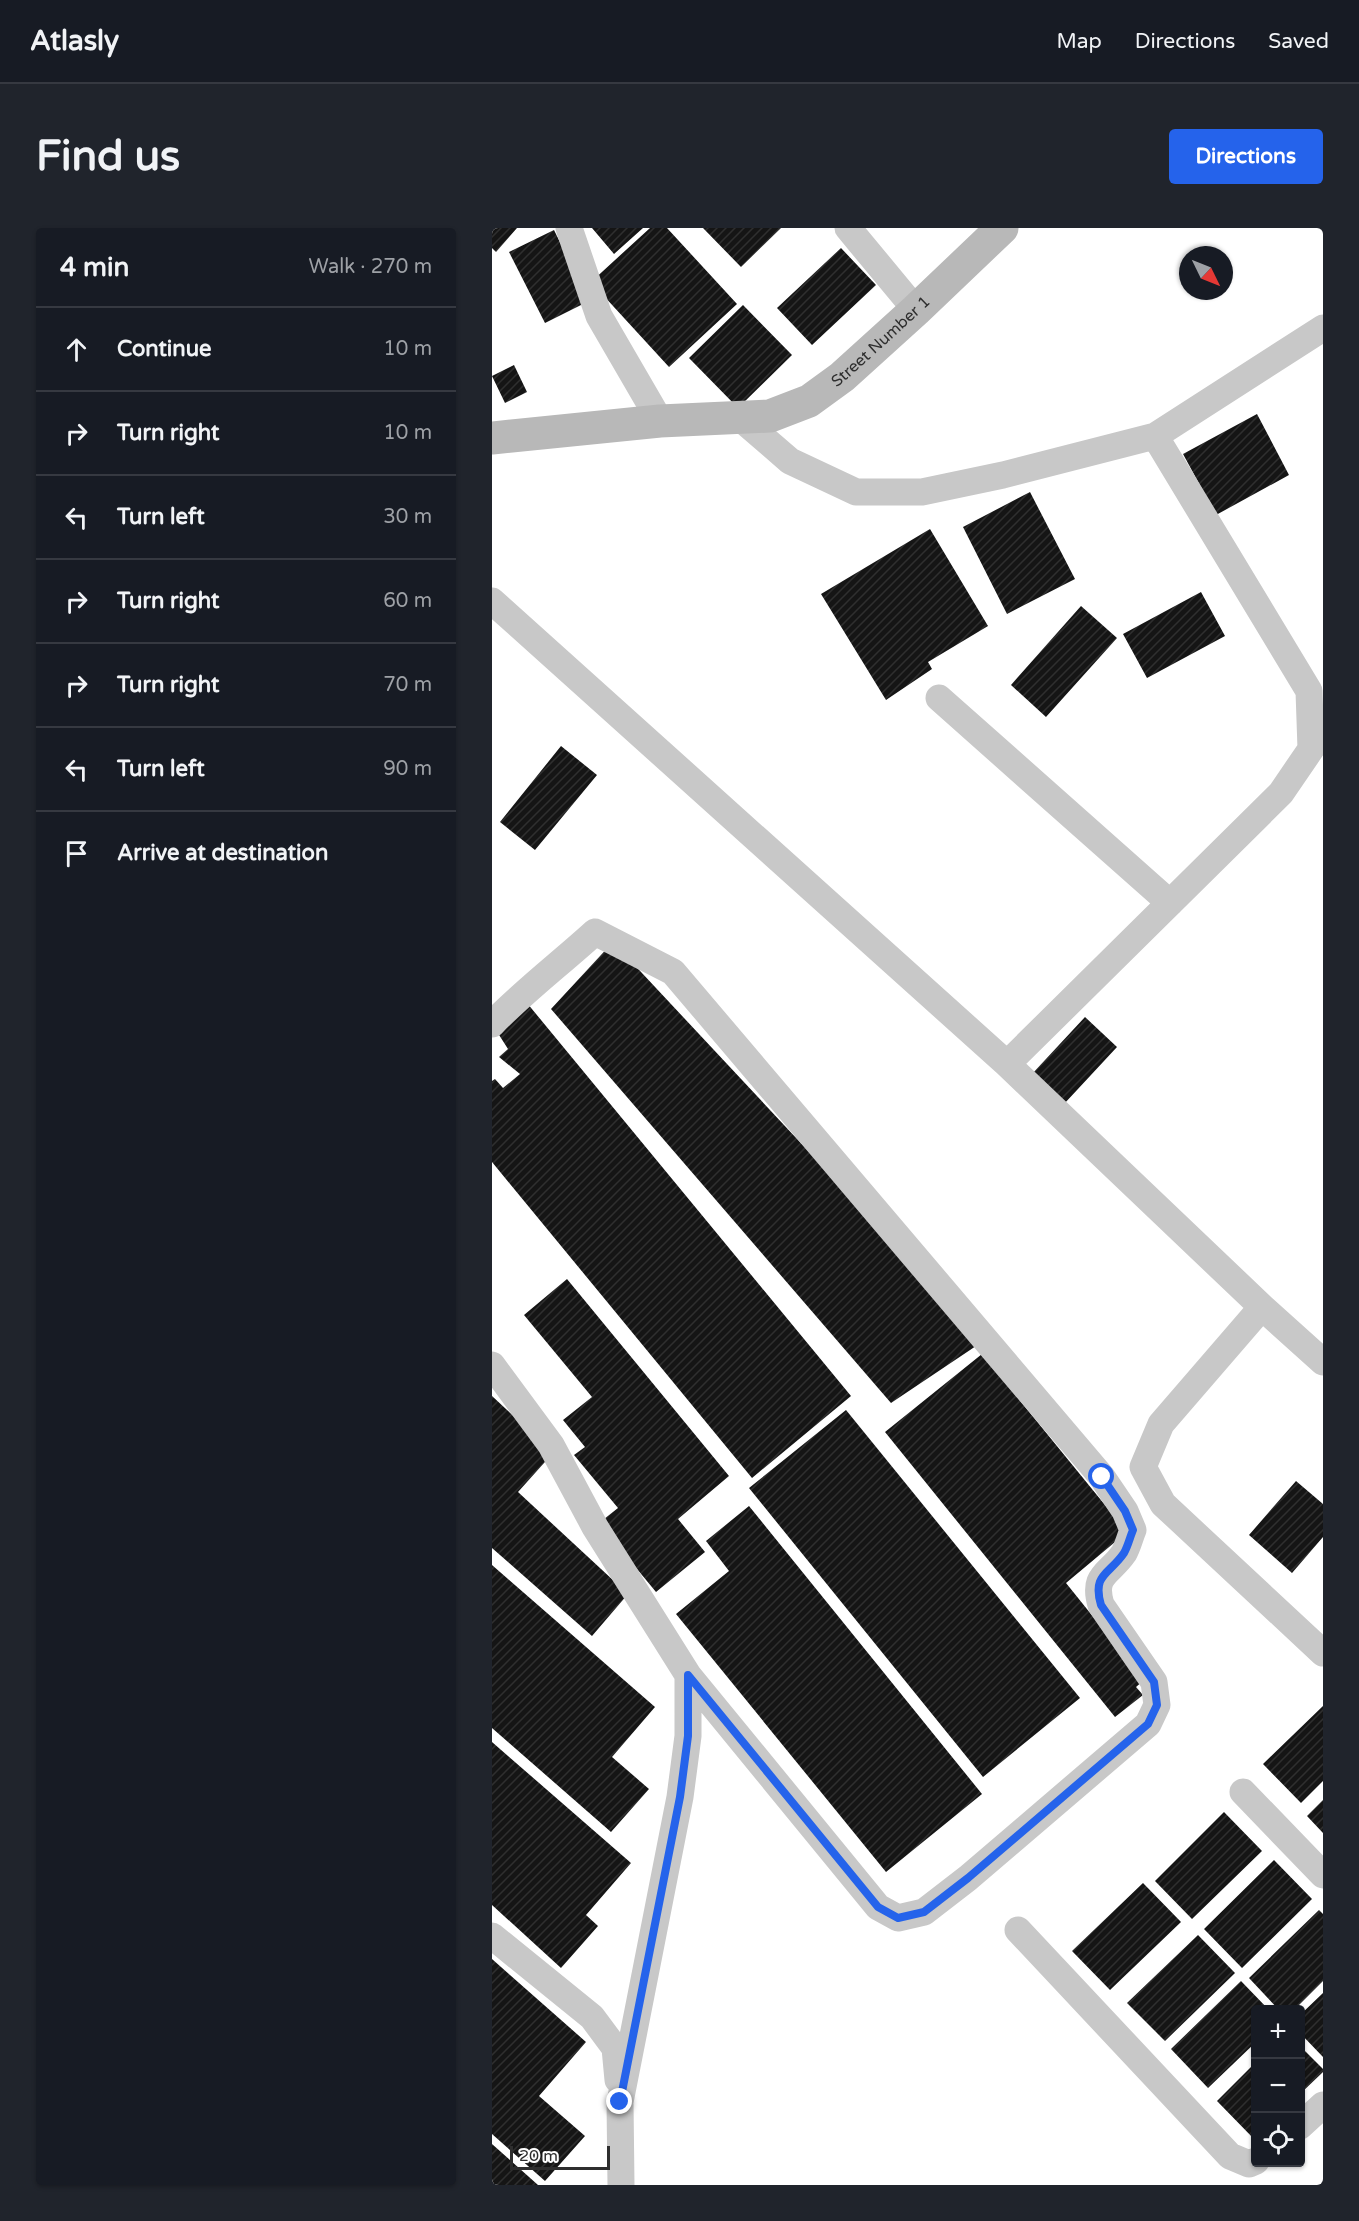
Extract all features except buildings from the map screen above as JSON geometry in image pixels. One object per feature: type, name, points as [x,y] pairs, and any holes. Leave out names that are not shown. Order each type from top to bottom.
[{"type":"street","points":[[569,228],[599,316],[660,421]]},
{"type":"street","points":[[848,228],[916,310]]},
{"type":"street","name":"Street Number 1","points":[[492,438],[660,421],[770,416],[809,401],[842,377],[1002,228]]},
{"type":"street","points":[[738,416],[790,461],[856,492],[922,492],[1003,475],[1155,435],[1319,338]]},
{"type":"street","points":[[1006,1064],[1317,756],[1309,692],[1155,435]]},
{"type":"street","points":[[492,601],[1006,1064],[1323,1362]]},
{"type":"street","points":[[939,698],[1170,903]]},
{"type":"street","points":[[492,1024],[513,1002],[550,973],[595,932],[673,972],[1102,1477],[1125,1511],[1133,1530],[1125,1552],[1102,1577],[1096,1590],[1101,1605],[1154,1682],[1157,1705],[1148,1724],[968,1878],[924,1912],[898,1918],[878,1907],[688,1675],[595,1527],[551,1445],[492,1365]]},
{"type":"street","points":[[1262,1306],[1161,1424],[1143,1467],[1163,1504],[1323,1653]]},
{"type":"street","points":[[620,2102],[680,1797],[688,1736],[688,1675]]},
{"type":"street","points":[[1243,1792],[1323,1875]]},
{"type":"street","points":[[1018,1930],[1230,2156],[1251,2163]]},
{"type":"street","points":[[492,1936],[592,2017],[615,2048],[620,2102],[621,2185]]},
{"type":"street","points":[[1305,2121],[1323,2104]]},
{"type":"route","points":[[620,2102],[680,1797],[688,1736],[688,1675],[878,1907],[898,1918],[924,1912],[968,1878],[1148,1724],[1157,1705],[1154,1682],[1101,1605],[1096,1590],[1102,1577],[1125,1552],[1133,1530],[1125,1511],[1102,1477]]}]
